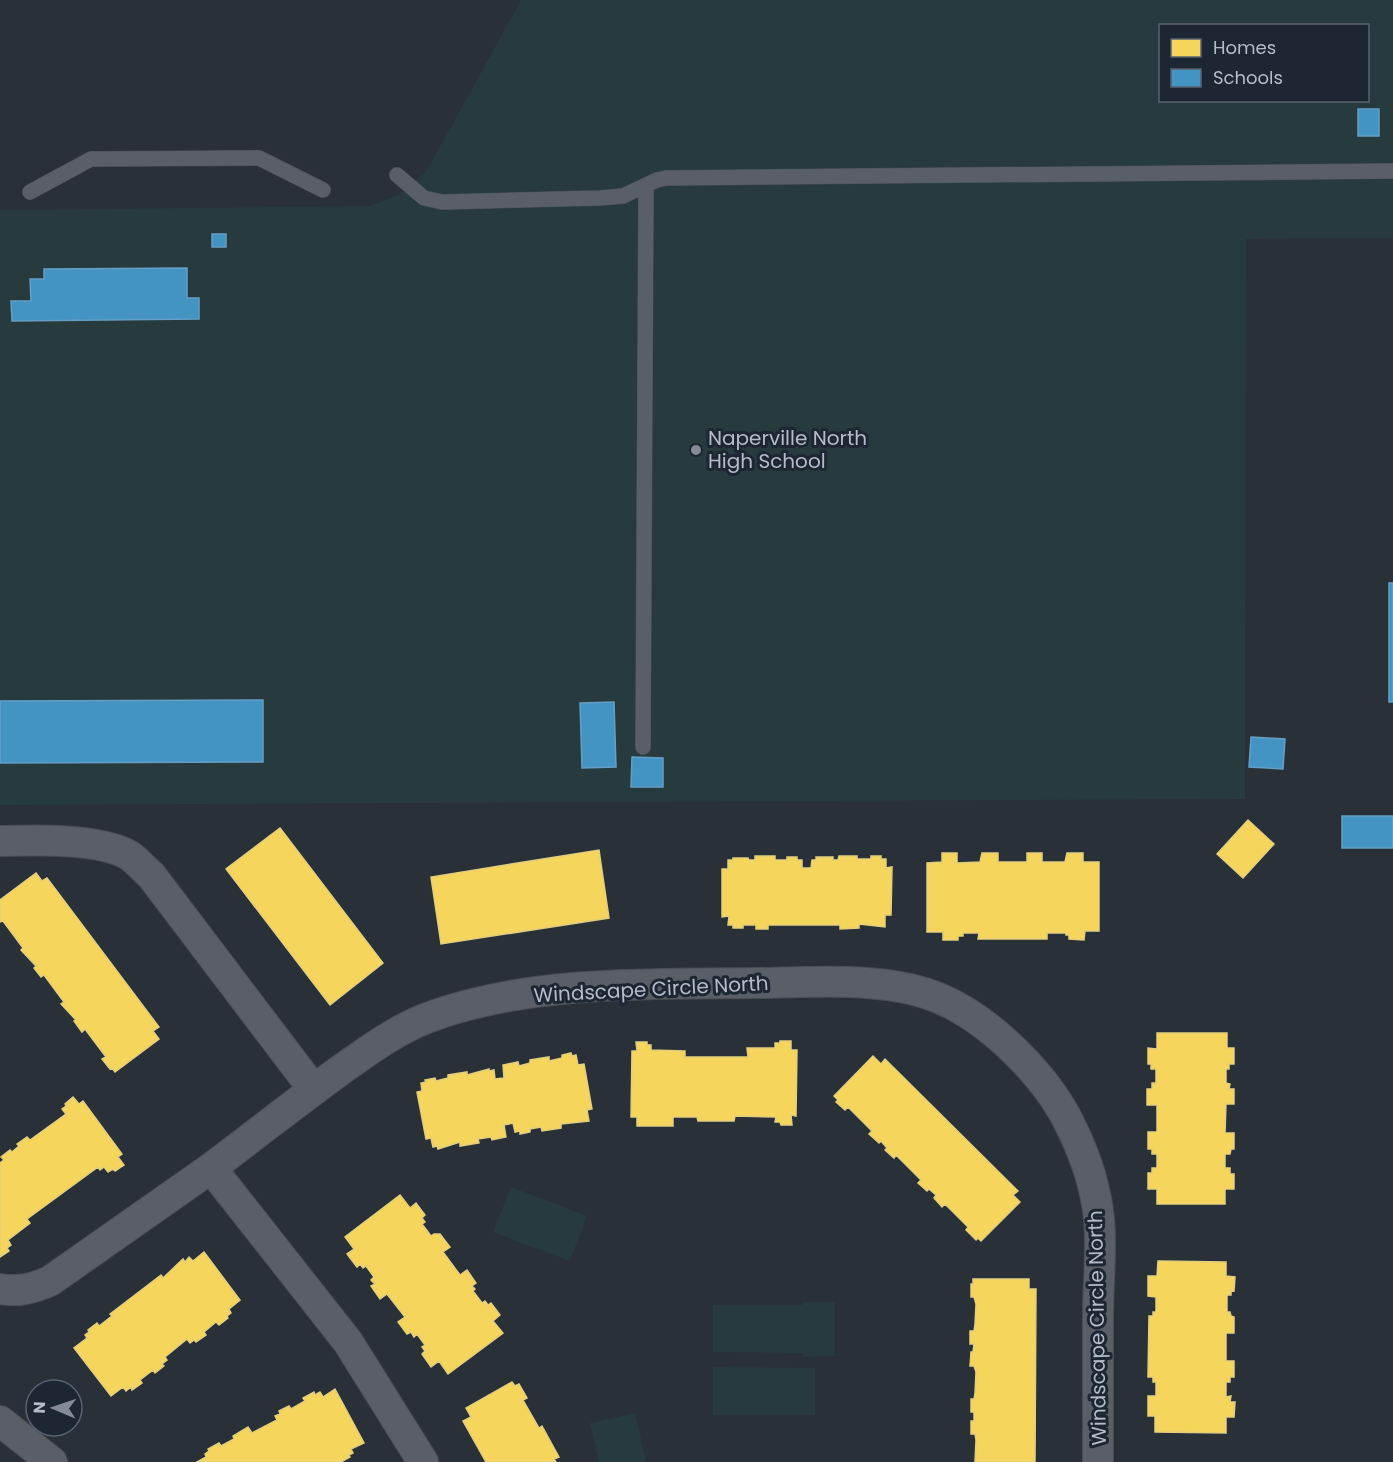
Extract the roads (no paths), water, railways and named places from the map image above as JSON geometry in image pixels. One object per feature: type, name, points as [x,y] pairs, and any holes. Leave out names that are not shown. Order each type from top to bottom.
[{"type":"street","points":[[0,841],[51,840],[106,847],[130,855],[151,875],[314,1090]]},
{"type":"street","name":"Windscape Circle North","points":[[0,1289],[17,1292],[36,1288],[50,1281],[211,1168],[380,1042],[425,1018],[477,1003],[532,993],[664,984],[857,982],[903,988],[940,998],[1006,1043],[1038,1074],[1055,1097],[1073,1130],[1090,1174],[1099,1218],[1098,1462]]},
{"type":"street","points":[[211,1168],[348,1342],[423,1462]]},
{"type":"street","points":[[0,1421],[52,1462]]},
{"type":"lane","points":[[30,192],[91,159],[259,158],[323,190]]},
{"type":"lane","points":[[397,175],[424,198],[442,202],[623,196],[666,178],[1393,171]]},
{"type":"lane","points":[[643,747],[646,186]]},
{"type":"place","name":"Naperville North High School","points":[[696,450]]}]
